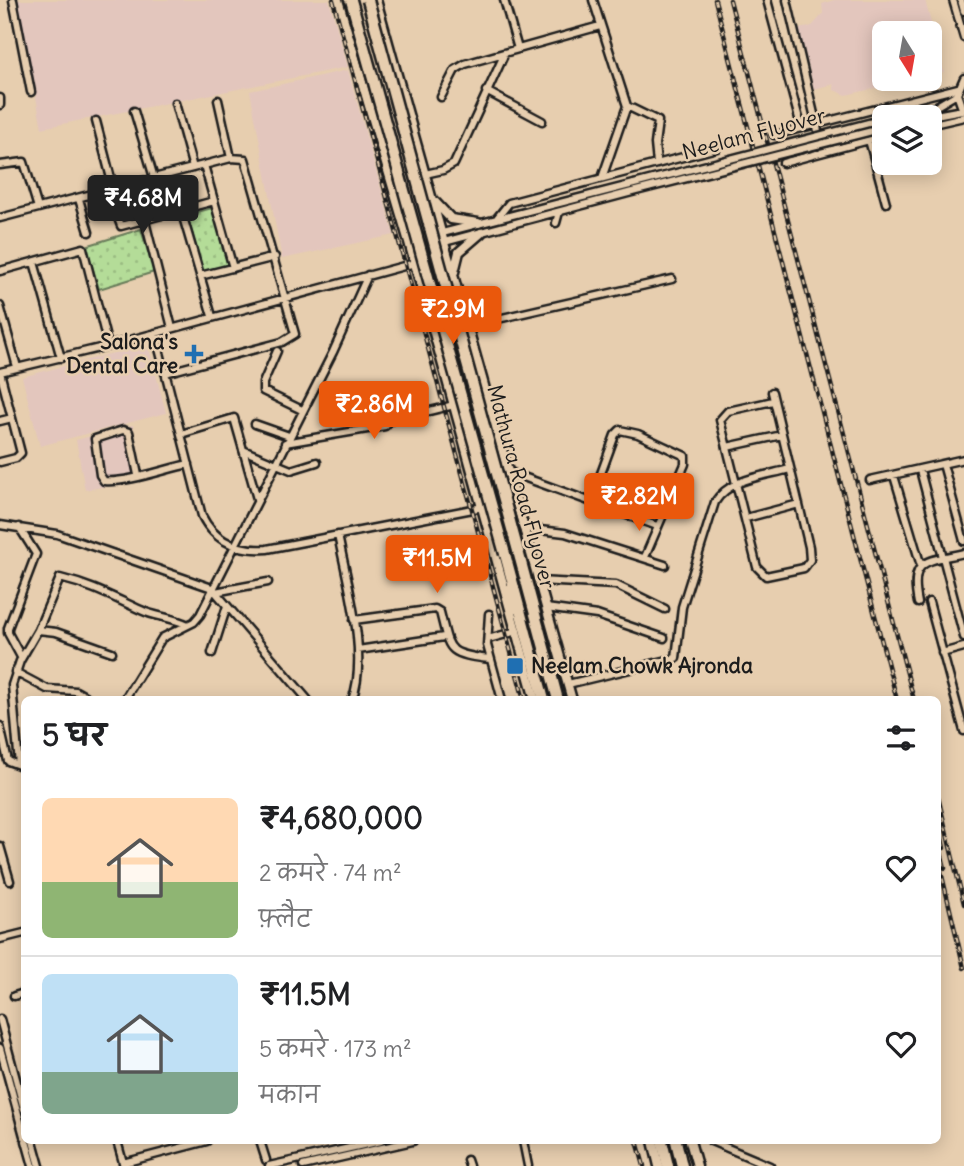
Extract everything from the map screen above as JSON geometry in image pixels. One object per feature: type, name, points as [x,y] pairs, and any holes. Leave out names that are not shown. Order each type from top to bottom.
[{"type":"highway","name":"Mathura Road Flyover","points":[[351,0],[530,647]]},
{"type":"highway","name":"Mathura Road Flyover","points":[[368,0],[557,696]]},
{"type":"highway","points":[[507,590],[530,647],[543,696]]},
{"type":"highway","points":[[663,1144],[668,1166]]},
{"type":"highway","points":[[677,1144],[682,1166]]},
{"type":"main road","points":[[338,0],[424,293],[534,696]]},
{"type":"main road","points":[[376,0],[571,696]]},
{"type":"main road","points":[[432,197],[451,219],[478,223]]},
{"type":"main road","points":[[402,217],[424,219],[435,208]]},
{"type":"main road","points":[[455,280],[459,253],[481,233]]},
{"type":"main road","points":[[424,293],[429,285],[442,280],[455,280]]},
{"type":"main road","points":[[654,1144],[659,1166]]},
{"type":"main road","points":[[691,1144],[697,1166]]},
{"type":"street","points":[[13,0],[31,92]]},
{"type":"street","points":[[503,0],[518,49]]},
{"type":"street","points":[[593,0],[627,106],[603,178]]},
{"type":"street","points":[[767,0],[801,127]]},
{"type":"street","points":[[787,0],[823,152]]},
{"type":"street","points":[[953,0],[964,38]]},
{"type":"street","points":[[441,96],[458,67],[600,26]]},
{"type":"street","points":[[425,174],[454,164],[505,53]]},
{"type":"street","points":[[938,105],[958,91],[964,78]]},
{"type":"street","points":[[486,91],[542,121]]},
{"type":"street","points":[[774,135],[958,91]]},
{"type":"street","points":[[958,91],[963,113]]},
{"type":"street","points":[[0,98],[0,105]]},
{"type":"street","points":[[218,100],[231,158]]},
{"type":"street","points":[[175,103],[192,168]]},
{"type":"street","points":[[627,106],[658,121],[655,144],[657,164]]},
{"type":"street","points":[[134,111],[154,178]]},
{"type":"street","points":[[942,115],[963,113]]},
{"type":"street","points":[[942,120],[963,113]]},
{"type":"street","points":[[96,121],[119,225],[145,221],[214,201]]},
{"type":"street","name":"Neelam Flyover","points":[[635,188],[872,121]]},
{"type":"street","name":"Neelam Flyover","points":[[635,188],[872,131]]},
{"type":"street","points":[[783,163],[872,139]]},
{"type":"street","points":[[869,140],[886,203]]},
{"type":"street","points":[[497,218],[509,203],[717,148]]},
{"type":"street","points":[[0,218],[111,191],[204,164],[244,158],[248,163],[295,331],[292,339],[165,373]]},
{"type":"street","points":[[0,165],[24,162],[38,208]]},
{"type":"street","points":[[204,164],[233,268]]},
{"type":"street","points":[[410,246],[445,243],[635,188]]},
{"type":"street","points":[[410,246],[442,232],[635,188]]},
{"type":"street","points":[[79,199],[89,232]]},
{"type":"street","points":[[181,210],[212,316]]},
{"type":"street","points":[[556,223],[559,212]]},
{"type":"street","points":[[145,221],[172,328]]},
{"type":"street","points":[[0,271],[83,248],[108,346]]},
{"type":"street","points":[[200,276],[275,257]]},
{"type":"street","points":[[34,262],[61,358]]},
{"type":"street","points":[[0,462],[16,458],[21,453],[0,372],[108,346],[415,262]]},
{"type":"street","points":[[126,696],[162,638],[198,618],[236,548],[287,439],[334,352],[368,275]]},
{"type":"street","points":[[467,326],[672,279]]},
{"type":"street","points":[[0,306],[17,368]]},
{"type":"street","points":[[155,332],[207,526],[236,548],[267,549],[483,507]]},
{"type":"street","points":[[277,351],[263,383],[263,391],[302,410]]},
{"type":"street","points":[[772,393],[774,401],[790,469],[799,504],[810,553],[808,565],[804,568],[774,575],[762,574],[735,484],[720,416],[728,411],[774,401]]},
{"type":"street","points":[[255,424],[287,439],[385,426],[389,421],[454,405]]},
{"type":"street","points":[[0,421],[12,418]]},
{"type":"street","points":[[181,434],[234,418],[257,499]]},
{"type":"street","points":[[138,475],[129,432],[123,430],[95,439],[100,475],[104,481],[138,475],[189,464]]},
{"type":"street","points":[[592,501],[617,431],[638,434],[677,451],[686,460],[645,556]]},
{"type":"street","points":[[727,447],[782,435]]},
{"type":"street","points":[[243,450],[291,470],[317,463]]},
{"type":"street","points":[[870,480],[964,459]]},
{"type":"street","points":[[943,464],[964,541]]},
{"type":"street","points":[[568,684],[676,658],[682,607],[715,502],[721,493],[735,484],[790,469]]},
{"type":"street","points":[[920,470],[964,637]]},
{"type":"street","points":[[507,471],[657,526]]},
{"type":"street","points":[[894,476],[921,566],[914,580],[918,603]]},
{"type":"street","points":[[746,518],[799,504]]},
{"type":"street","points":[[0,525],[57,534],[213,590],[305,696]]},
{"type":"street","points":[[19,527],[36,554],[8,628],[8,633],[22,657]]},
{"type":"street","points":[[523,528],[565,533],[645,556],[665,565]]},
{"type":"street","points":[[338,536],[358,650],[359,679],[353,696]]},
{"type":"street","points":[[921,566],[964,553]]},
{"type":"street","points":[[21,734],[11,694],[15,672],[38,630],[60,578],[101,589],[145,612],[160,614],[188,625]]},
{"type":"street","points":[[538,581],[616,585],[665,609]]},
{"type":"street","points":[[213,590],[268,582]]},
{"type":"street","points":[[929,602],[964,731]]},
{"type":"street","points":[[212,653],[228,606]]},
{"type":"street","points":[[546,608],[597,615],[664,638]]},
{"type":"street","points":[[354,621],[435,609],[442,616],[444,637],[454,649],[473,657],[490,659]]},
{"type":"street","points":[[489,614],[490,659],[501,696]]},
{"type":"street","points":[[38,630],[55,632],[112,652]]},
{"type":"street","points":[[488,639],[517,631]]},
{"type":"street","points":[[358,650],[444,637]]},
{"type":"street","points":[[942,653],[964,647]]},
{"type":"street","points":[[15,672],[47,689],[76,691],[85,696]]},
{"type":"street","points":[[0,726],[6,757],[21,766]]},
{"type":"street","points":[[0,846],[10,881]]},
{"type":"street","points":[[0,939],[21,934]]},
{"type":"street","points":[[14,996],[21,994]]},
{"type":"street","points":[[0,1019],[21,1117]]},
{"type":"street","points":[[0,1048],[21,1104]]},
{"type":"street","points":[[27,1144],[33,1166]]},
{"type":"street","points":[[34,1144],[40,1166]]},
{"type":"street","points":[[118,1144],[123,1164],[196,1144]]},
{"type":"street","points":[[261,1144],[267,1163],[283,1165],[378,1144]]},
{"type":"street","points":[[303,1166],[379,1144]]},
{"type":"street","points":[[524,1144],[528,1166]]},
{"type":"street","points":[[721,1144],[770,1166]]},
{"type":"shaded area","points":[[17,0],[329,0],[348,67],[42,128]]},
{"type":"shaded area","points":[[834,0],[925,0],[931,21],[872,21],[872,89],[846,95],[834,90],[833,84],[814,89],[799,29],[812,26],[823,14],[822,4]]},
{"type":"shaded area","points":[[348,70],[394,235],[282,259],[250,91]]},
{"type":"shaded area","points":[[148,344],[166,413],[40,446],[22,377]]},
{"type":"shaded area","points":[[133,425],[142,480],[85,490],[76,440]]},
{"type":"green space","points":[[212,208],[228,265],[203,272],[187,215]]},
{"type":"green space","points":[[141,229],[154,272],[99,289],[86,246]]},
{"type":"railway","points":[[333,0],[523,696]]},
{"type":"railway","points":[[715,0],[896,696]]},
{"type":"railway","points":[[730,0],[913,696]]},
{"type":"railway","points":[[941,809],[964,904]]},
{"type":"railway","points":[[941,835],[944,848]]},
{"type":"railway","points":[[941,853],[945,868]]},
{"type":"railway","points":[[941,872],[964,968]]},
{"type":"railway","points":[[638,1144],[644,1166]]},
{"type":"place","name":"Salona's Dental Care","points":[[194,354]]},
{"type":"place","name":"Neelam Chowk Ajronda","points":[[515,666]]}]
